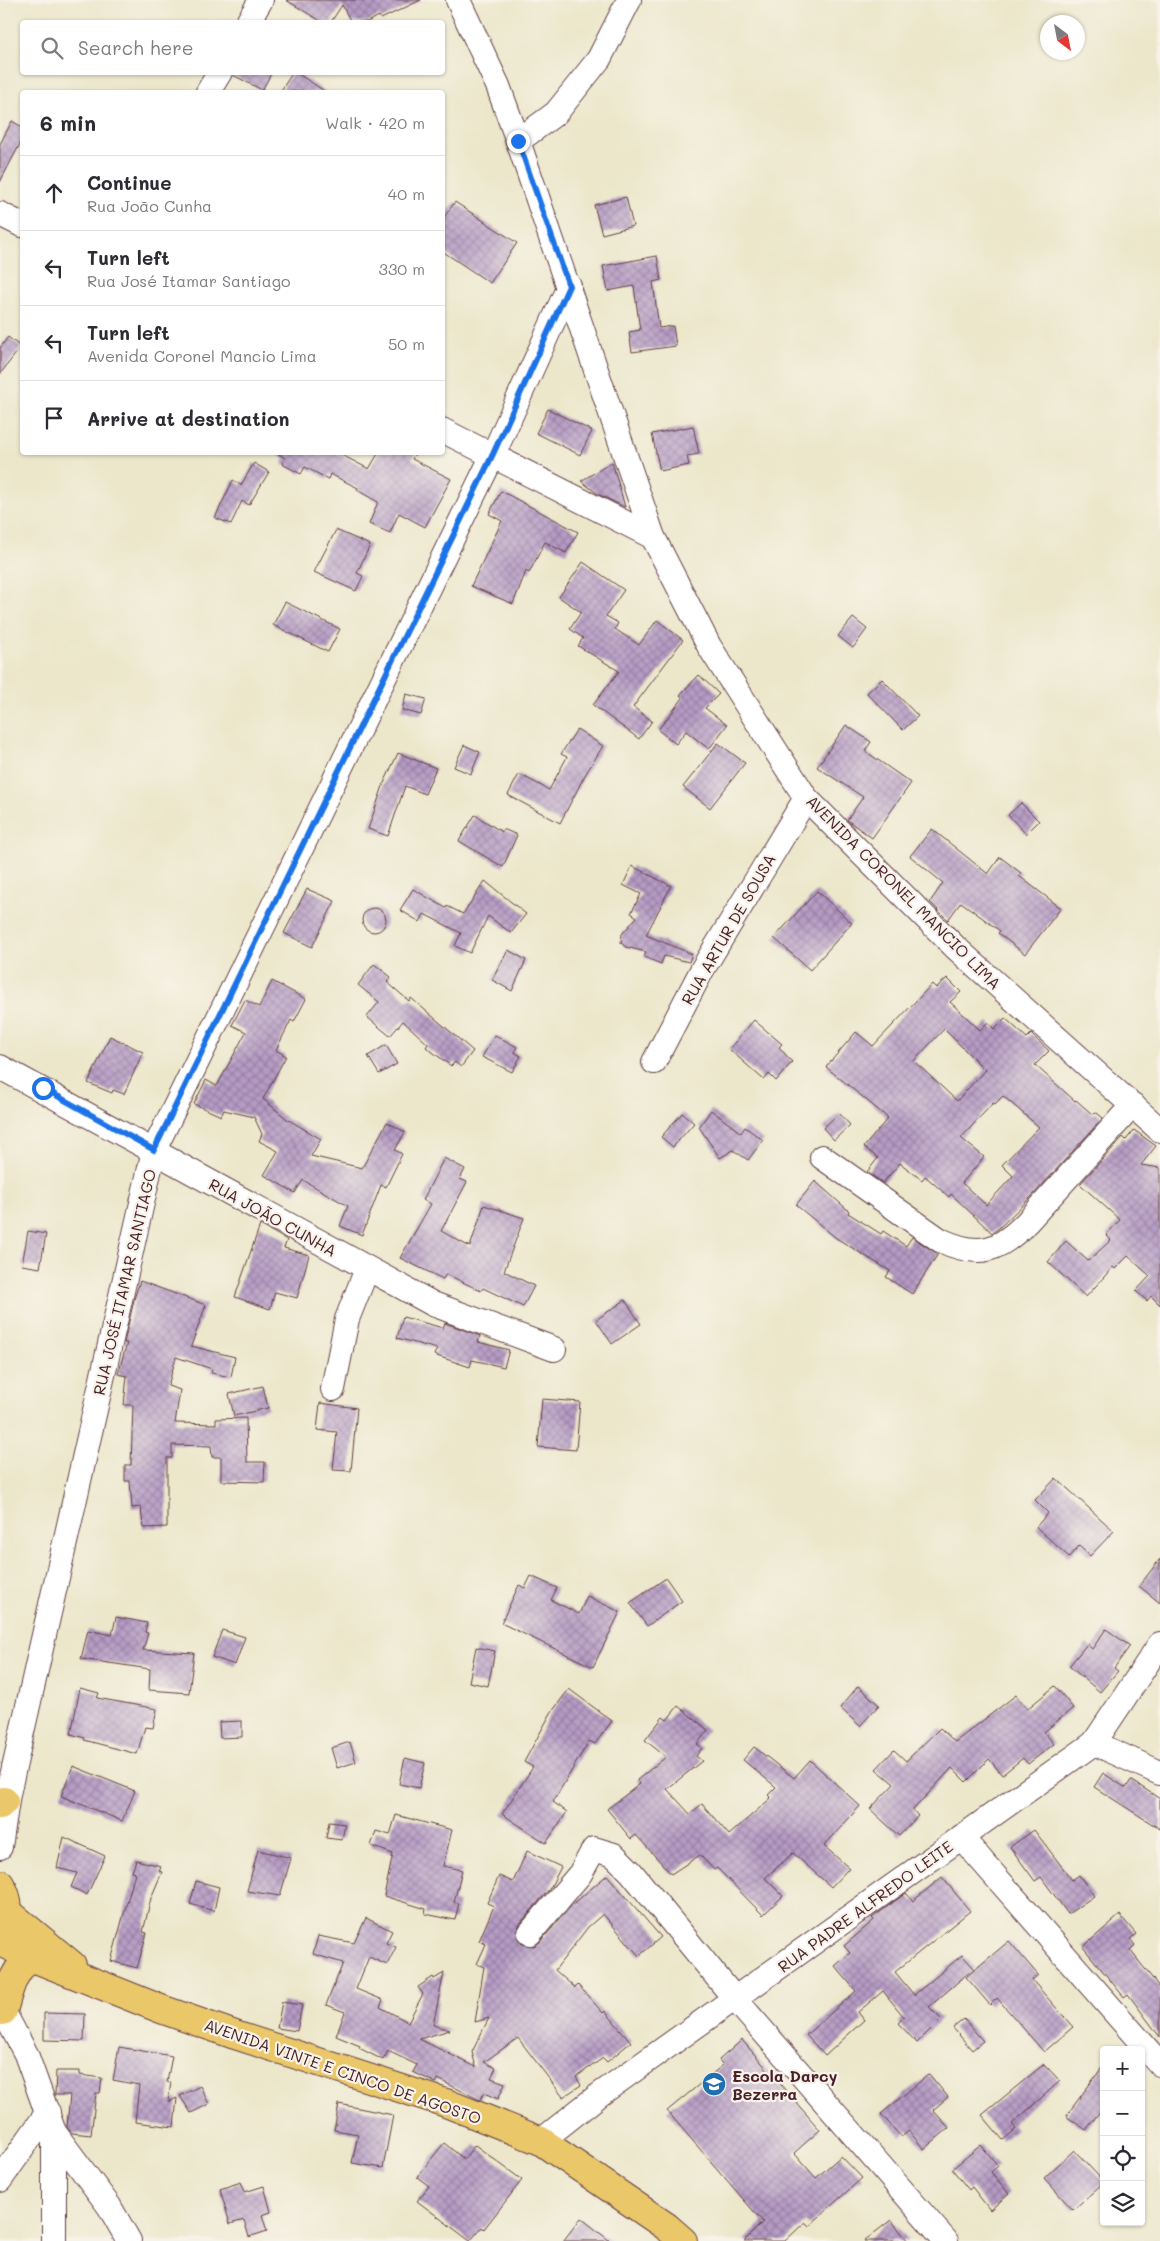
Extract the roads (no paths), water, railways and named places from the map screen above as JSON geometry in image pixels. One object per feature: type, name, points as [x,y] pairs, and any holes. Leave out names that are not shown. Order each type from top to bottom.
[{"type":"main road","points":[[0,1884],[8,1902],[4,1921]]},
{"type":"main road","name":"AVENIDA VINTE E CINCO DE AGOSTO","points":[[4,1921],[95,1983]]},
{"type":"main road","name":"AVENIDA VINTE E CINCO DE AGOSTO","points":[[0,1942],[95,1983],[235,2035],[446,2103],[541,2141],[667,2227],[683,2241]]},
{"type":"main road","points":[[2,2011],[10,1985],[20,1965],[31,1957]]},
{"type":"street","points":[[249,20],[261,0]]},
{"type":"street","name":"AVENIDA CORONEL MANCIO LIMA","points":[[458,0],[498,86],[518,141],[653,537],[709,646],[806,798],[956,948],[1160,1130]]},
{"type":"street","points":[[518,141],[556,113],[599,59],[629,0]]},
{"type":"street","points":[[209,90],[218,75]]},
{"type":"street","points":[[0,214],[20,224]]},
{"type":"street","name":"RUA JOSÉ ITAMAR SANTIAGO","points":[[0,1847],[3,1802],[154,1150],[493,454],[569,286]]},
{"type":"street","points":[[445,431],[493,454],[653,537]]},
{"type":"street","name":"RUA ARTUR DE SOUSA","points":[[654,1062],[702,970],[806,798]]},
{"type":"street","name":"RUA JOÃO CUNHA","points":[[0,1067],[433,1304],[554,1349]]},
{"type":"street","points":[[822,1157],[940,1240],[957,1248],[972,1250],[994,1248],[1011,1239],[1134,1105]]},
{"type":"street","points":[[333,1389],[346,1319],[367,1269]]},
{"type":"street","name":"RUA PADRE ALFREDO LEITE","points":[[541,2141],[599,2095],[1094,1743],[1160,1644]]},
{"type":"street","points":[[1094,1743],[1160,1773]]},
{"type":"street","points":[[960,1837],[1160,2064]]},
{"type":"street","points":[[530,1933],[580,1874],[594,1849],[614,1855],[735,1999],[946,2241]]},
{"type":"street","points":[[2,2011],[26,2054],[51,2122],[109,2206],[130,2241]]},
{"type":"street","points":[[0,2180],[51,2122]]},
{"type":"street","points":[[51,2122],[54,2241]]},
{"type":"place","name":"Escola Darcy Bezerra","points":[[714,2084]]}]
